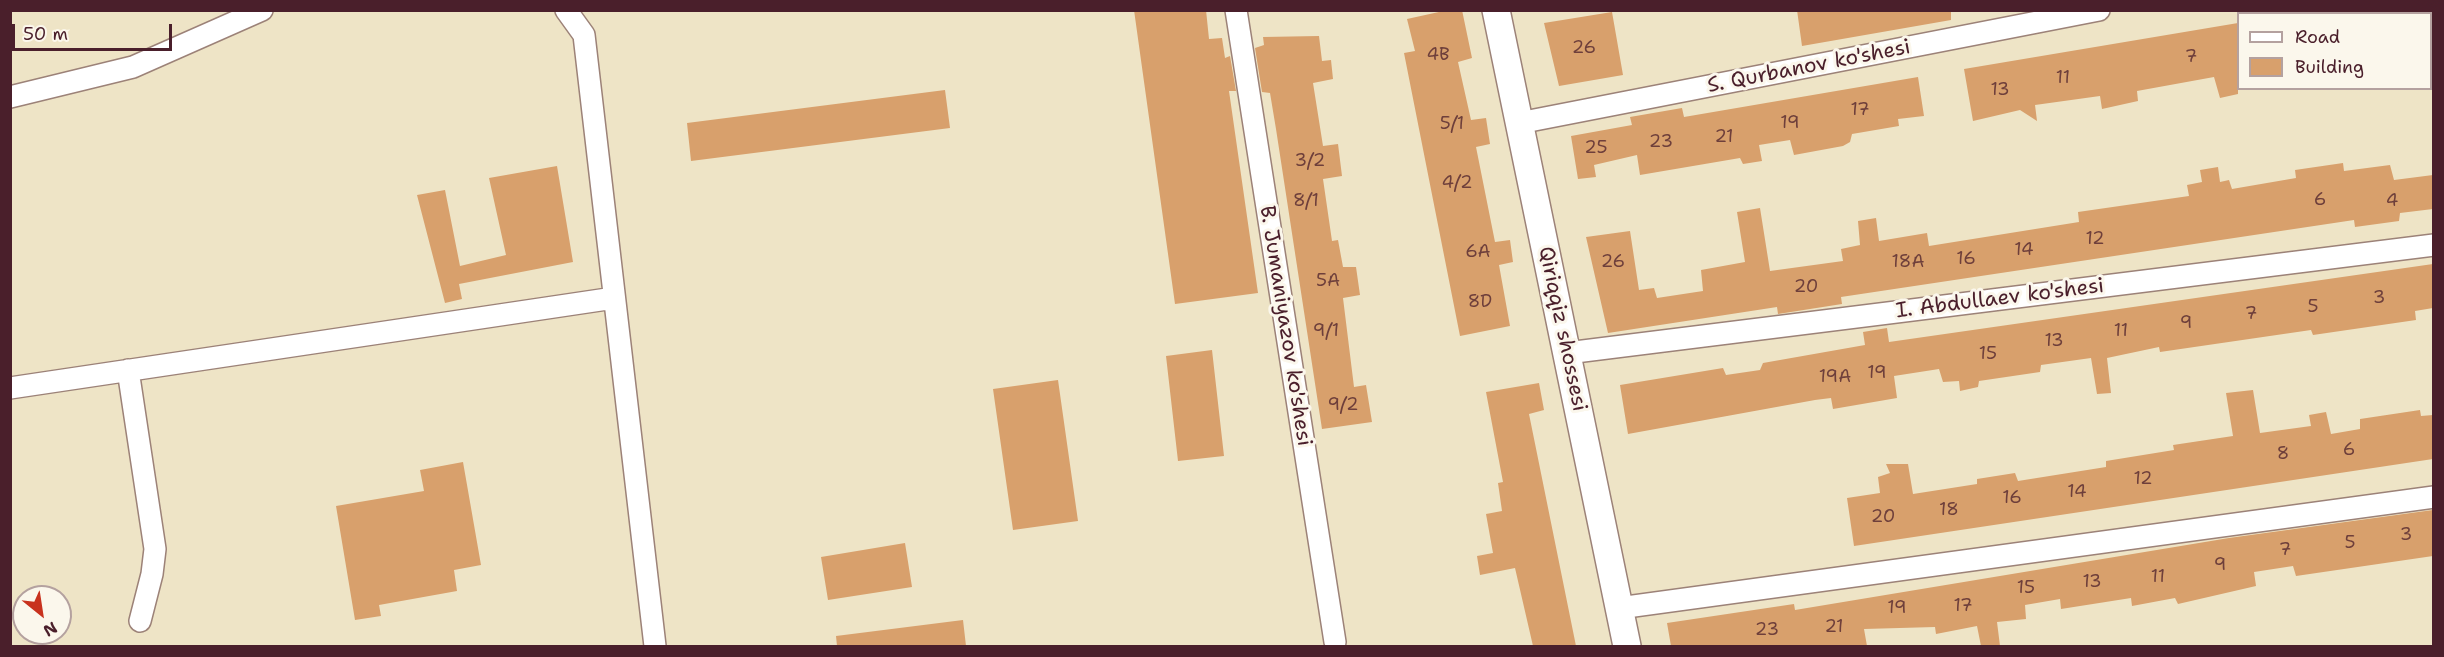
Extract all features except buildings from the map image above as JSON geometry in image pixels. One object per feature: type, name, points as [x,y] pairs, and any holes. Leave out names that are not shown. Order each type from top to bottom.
[{"type":"main road","name":"Qiriqqiz shossesi","points":[[1496,10],[1627,646]]},
{"type":"street","points":[[10,97],[133,67],[262,10]]},
{"type":"street","points":[[566,10],[584,35],[655,646]]},
{"type":"street","name":"B. Jumaniyazov ko'shesi","points":[[1236,10],[1335,642]]},
{"type":"street","name":"S. Qurbanov ko'shesi","points":[[1520,123],[2099,10]]},
{"type":"street","name":"I. Abdullaev ko'shesi","points":[[1567,353],[2433,244]]},
{"type":"street","points":[[10,388],[614,298]]},
{"type":"street","points":[[128,370],[155,549],[152,574],[140,621]]},
{"type":"street","points":[[1619,608],[2433,497]]}]
